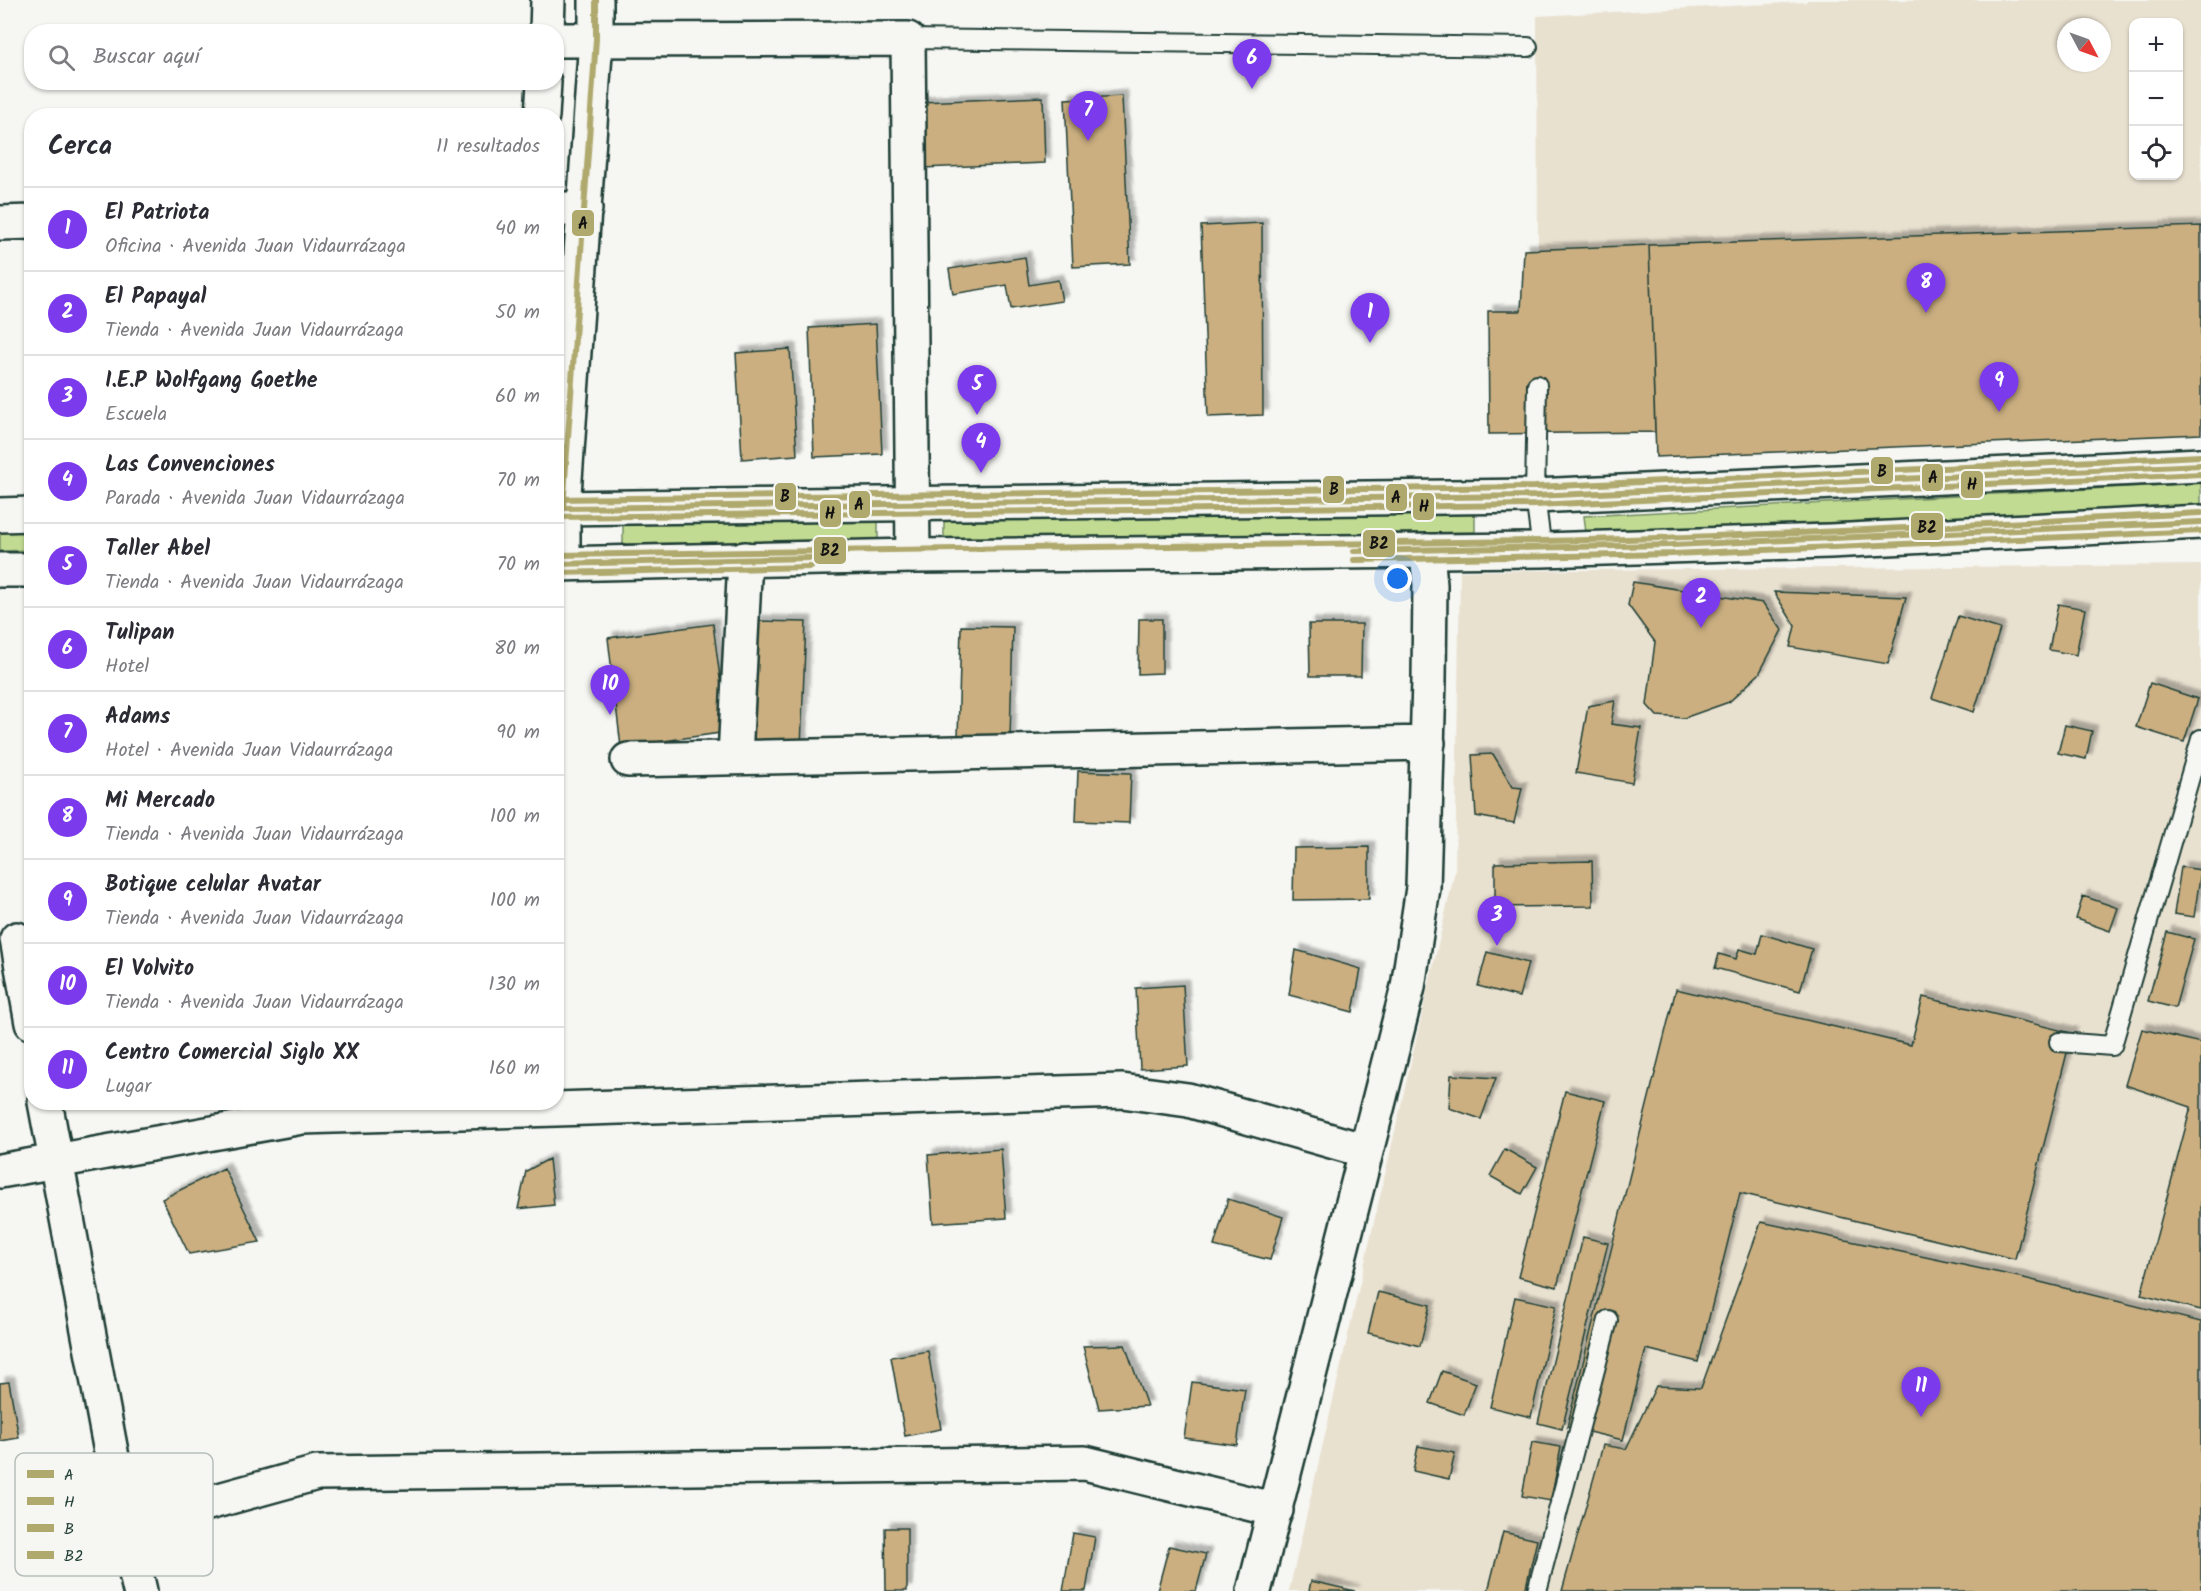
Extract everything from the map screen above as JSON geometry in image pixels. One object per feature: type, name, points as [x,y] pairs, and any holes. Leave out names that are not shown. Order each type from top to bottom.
[{"type":"street","points":[[547,24],[548,0]]},
{"type":"street","points":[[564,399],[571,209],[596,39],[596,0]]},
{"type":"street","points":[[564,40],[908,39],[913,556]]},
{"type":"street","points":[[542,108],[544,90]]},
{"type":"street","points":[[0,223],[24,222]]},
{"type":"street","points":[[564,508],[1535,496],[2201,465]]},
{"type":"street","points":[[0,515],[24,514]]},
{"type":"street","points":[[564,564],[913,556],[1542,550],[1830,541],[2201,522]]},
{"type":"street","points":[[1254,1591],[1408,987],[1423,888],[1430,585],[1426,551]]},
{"type":"street","points":[[735,757],[745,559]]},
{"type":"street","points":[[0,570],[24,570]]},
{"type":"street","points":[[628,760],[1428,743]]},
{"type":"street","points":[[17,939],[24,978]]},
{"type":"street","points":[[564,1109],[1122,1091],[1188,1100],[1366,1151]]},
{"type":"street","points":[[46,1110],[111,1453]]},
{"type":"street","points":[[0,1171],[302,1117],[523,1110]]},
{"type":"street","points":[[213,1502],[317,1473],[1085,1463],[1276,1510]]},
{"type":"street","points":[[137,1576],[140,1591]]},
{"type":"lane","points":[[908,39],[1528,47]]},
{"type":"lane","points":[[1537,385],[1535,496],[1542,550]]},
{"type":"lane","points":[[2059,1042],[2112,1046],[2201,739]]},
{"type":"lane","points":[[1537,1591],[1608,1320]]},
{"type":"shaded area","points":[[1807,0],[2201,0],[2201,225],[1538,249],[1537,16],[1806,2]]},
{"type":"shaded area","points":[[2201,565],[2201,1591],[1289,1591],[1455,871],[1460,571]]},
{"type":"green space","points":[[2201,483],[2201,507],[1586,533],[1584,516]]},
{"type":"green space","points":[[1475,509],[1475,532],[944,541],[944,519]]},
{"type":"green space","points":[[878,518],[878,540],[623,544],[623,523]]},
{"type":"green space","points":[[24,528],[24,550],[0,551],[0,529]]},
{"type":"building","points":[[1122,96],[1130,264],[1073,267],[1065,99]]},
{"type":"building","points":[[1043,97],[1045,163],[922,168],[920,102]]},
{"type":"building","points":[[1262,223],[1263,415],[1208,417],[1201,226]]},
{"type":"building","points":[[2201,226],[2201,434],[1656,457],[1649,245]]},
{"type":"building","points":[[1649,245],[1655,432],[1489,434],[1488,311],[1521,311],[1524,250]]},
{"type":"building","points":[[1025,257],[1029,285],[1058,280],[1062,301],[1011,309],[1007,285],[953,294],[949,269]]},
{"type":"building","points":[[876,324],[882,454],[814,457],[809,328]]},
{"type":"building","points":[[790,349],[797,455],[742,459],[736,353]]},
{"type":"building","points":[[1633,582],[1763,603],[1782,630],[1759,674],[1729,702],[1684,718],[1657,716],[1647,705],[1655,642],[1628,605]]},
{"type":"building","points":[[1774,592],[1906,597],[1888,664],[1790,647],[1795,626]]},
{"type":"building","points":[[2058,604],[2085,609],[2076,655],[2049,650]]},
{"type":"building","points":[[1958,616],[2000,629],[1974,712],[1932,698]]},
{"type":"building","points":[[1139,619],[1162,619],[1162,673],[1138,674]]},
{"type":"building","points":[[756,621],[806,622],[801,748],[751,746]]},
{"type":"building","points":[[713,624],[727,732],[621,747],[608,638]]},
{"type":"building","points":[[1309,624],[1362,624],[1361,676],[1310,676]]},
{"type":"building","points":[[961,626],[1013,627],[1010,740],[958,738]]},
{"type":"building","points":[[2150,683],[2198,699],[2184,742],[2136,727]]},
{"type":"building","points":[[1615,701],[1611,724],[1641,728],[1632,783],[1576,773],[1588,706]]},
{"type":"building","points":[[2065,725],[2092,731],[2086,759],[2058,753]]},
{"type":"building","points":[[1493,754],[1513,787],[1522,788],[1514,823],[1476,816],[1472,755]]},
{"type":"building","points":[[1078,771],[1131,773],[1129,823],[1076,821]]},
{"type":"building","points":[[1369,847],[1369,899],[1293,900],[1294,848]]},
{"type":"building","points":[[1592,861],[1593,906],[1495,907],[1495,863]]},
{"type":"building","points":[[2181,867],[2201,870],[2194,917],[2174,914]]},
{"type":"building","points":[[2083,896],[2118,908],[2110,931],[2076,919]]},
{"type":"building","points":[[2167,932],[2194,939],[2175,1008],[2148,1001]]},
{"type":"building","points":[[1762,934],[1812,949],[1800,991],[1715,968],[1719,954],[1736,959],[1739,949],[1757,954]]},
{"type":"building","points":[[1296,950],[1361,969],[1353,1012],[1289,995]]},
{"type":"building","points":[[1487,952],[1528,963],[1519,997],[1478,986]]},
{"type":"building","points":[[1183,985],[1188,1066],[1140,1069],[1136,988]]},
{"type":"building","points":[[1676,989],[1911,1045],[1923,997],[2072,1033],[2015,1259],[1740,1193],[1698,1362],[1646,1349],[1623,1440],[1567,1427]]},
{"type":"building","points":[[2142,1029],[2201,1043],[2201,1310],[2141,1295],[2191,1107],[2125,1085]]},
{"type":"building","points":[[1451,1075],[1496,1078],[1481,1119],[1449,1108]]},
{"type":"building","points":[[1565,1091],[1605,1101],[1557,1287],[1518,1277]]},
{"type":"building","points":[[1001,1149],[1006,1218],[933,1223],[928,1155]]},
{"type":"building","points":[[1505,1149],[1537,1167],[1522,1194],[1490,1176]]},
{"type":"building","points":[[549,1159],[554,1205],[518,1209],[526,1171]]},
{"type":"building","points":[[224,1168],[260,1242],[189,1254],[162,1199]]},
{"type":"building","points":[[1228,1199],[1283,1217],[1270,1260],[1214,1246]]},
{"type":"building","points":[[1761,1222],[2024,1278],[2201,1322],[2201,1591],[1562,1591],[1603,1445],[1626,1449],[1656,1386],[1701,1388]]},
{"type":"building","points":[[1583,1237],[1608,1243],[1562,1429],[1538,1423]]},
{"type":"building","points":[[1378,1292],[1430,1305],[1420,1346],[1368,1333]]},
{"type":"building","points":[[1515,1297],[1556,1306],[1531,1417],[1490,1407]]},
{"type":"building","points":[[1125,1345],[1147,1406],[1099,1409],[1083,1346]]},
{"type":"building","points":[[928,1351],[941,1429],[905,1436],[891,1357]]},
{"type":"building","points":[[1442,1371],[1476,1383],[1464,1415],[1430,1403]]},
{"type":"building","points":[[9,1382],[19,1438],[0,1441],[0,1383]]},
{"type":"building","points":[[1192,1382],[1245,1389],[1237,1445],[1184,1438]]},
{"type":"building","points":[[1532,1442],[1561,1447],[1551,1501],[1522,1496]]},
{"type":"building","points":[[1418,1446],[1455,1453],[1449,1479],[1413,1471]]},
{"type":"building","points":[[885,1528],[907,1528],[907,1591],[886,1591]]},
{"type":"building","points":[[1503,1532],[1537,1540],[1525,1591],[1488,1591]]},
{"type":"building","points":[[1073,1533],[1095,1537],[1086,1591],[1063,1591]]},
{"type":"building","points":[[1169,1546],[1206,1554],[1196,1591],[1157,1591]]},
{"type":"building","points":[[1311,1581],[1355,1591],[1309,1591]]},
{"type":"transit line","name":"A","points":[[564,494],[596,39],[596,0]]},
{"type":"transit line","name":"B","points":[[564,499],[1535,487],[2201,456]]},
{"type":"transit line","name":"A","points":[[564,508],[1535,496],[2201,465]]},
{"type":"transit line","name":"H","points":[[564,517],[1535,505],[2201,474]]},
{"type":"transit line","name":"B2","points":[[564,555],[1623,539],[1870,530],[2201,513]]},
{"type":"transit line","name":"A","points":[[1354,551],[1672,545],[2201,522]]},
{"type":"transit line","name":"H","points":[[1354,560],[1672,554],[2201,531]]},
{"type":"transit line","name":"A","points":[[564,564],[811,558]]},
{"type":"transit line","name":"H","points":[[564,573],[811,567]]},
{"type":"place","name":"Tulipan","points":[[1252,89]]},
{"type":"place","name":"Adams","points":[[1088,141]]},
{"type":"place","name":"Mi Mercado","points":[[1926,313]]},
{"type":"place","name":"El Patriota","points":[[1370,343]]},
{"type":"place","name":"Botique celular Avatar","points":[[1999,412]]},
{"type":"place","name":"Taller Abel","points":[[977,415]]},
{"type":"place","name":"Las Convenciones","points":[[981,473]]},
{"type":"place","name":"El Papayal","points":[[1701,628]]},
{"type":"place","name":"El Volvito","points":[[610,715]]},
{"type":"place","name":"I.E.P Wolfgang Goethe","points":[[1497,946]]},
{"type":"place","name":"Centro Comercial Siglo XX","points":[[1921,1417]]}]
